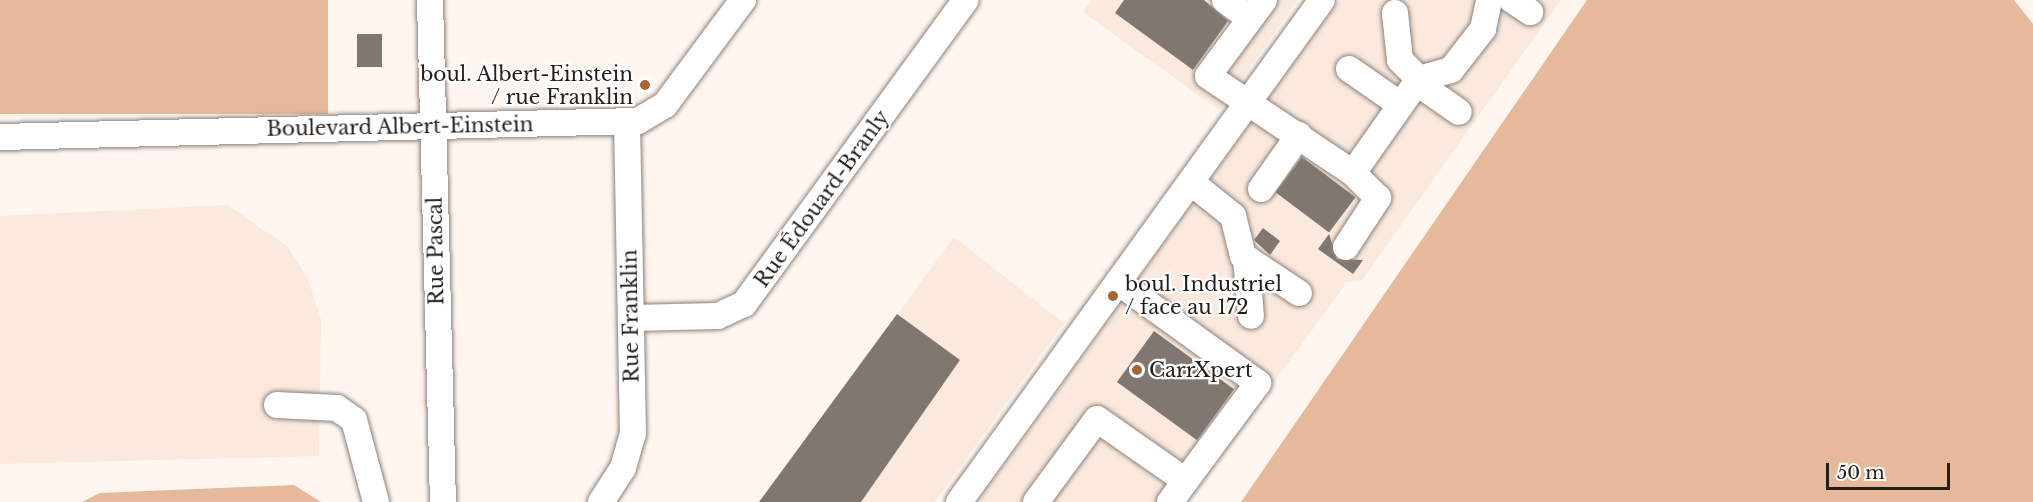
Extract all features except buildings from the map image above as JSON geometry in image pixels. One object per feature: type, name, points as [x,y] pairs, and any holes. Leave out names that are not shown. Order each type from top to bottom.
[{"type":"street","name":"Rue Pascal","points":[[430,0],[443,502]]},
{"type":"street","name":"Boulevard Albert-Einstein","points":[[0,137],[627,122],[647,118],[664,105],[743,0]]},
{"type":"street","name":"Rue Édouard-Branly","points":[[632,318],[718,316],[744,304],[966,0]]},
{"type":"street","points":[[1224,0],[1257,9],[1208,76],[1353,173],[1378,198],[1346,247]]},
{"type":"street","points":[[959,502],[1192,183],[1249,102],[1311,4]]},
{"type":"street","points":[[1353,173],[1417,81],[1451,70],[1483,4]]},
{"type":"street","points":[[1395,13],[1400,60],[1417,81],[1459,112]]},
{"type":"street","points":[[1349,69],[1401,105]]},
{"type":"street","name":"Rue Franklin","points":[[601,502],[623,468],[633,434],[627,122]]},
{"type":"street","points":[[1261,189],[1299,135]]},
{"type":"street","points":[[1192,183],[1233,216],[1236,248],[1246,258],[1299,293]]},
{"type":"street","points":[[1246,258],[1251,316]]},
{"type":"street","points":[[1118,282],[1175,335],[1258,382],[1170,502]]},
{"type":"street","points":[[277,405],[328,407],[354,420],[376,502]]},
{"type":"street","points":[[1036,502],[1097,419],[1186,481]]},
{"type":"shaded area","points":[[0,0],[328,0],[328,114],[0,114]]},
{"type":"shaded area","points":[[1092,0],[1298,0],[1219,110],[1083,12]]},
{"type":"shaded area","points":[[1339,0],[1561,0],[1362,280],[1348,281],[1186,502],[978,502]]},
{"type":"shaded area","points":[[1587,0],[2014,0],[2033,24],[2033,502],[1241,502]]},
{"type":"shaded area","points":[[227,205],[287,246],[308,279],[321,320],[319,456],[0,464],[0,216]]},
{"type":"shaded area","points":[[954,237],[1064,323],[935,502],[759,502]]},
{"type":"shaded area","points":[[294,485],[321,502],[82,502],[100,493]]},
{"type":"place","name":"boul. Albert-Einstein / rue Franklin","points":[[645,85]]},
{"type":"place","name":"boul. Industriel / face au 172","points":[[1113,296]]},
{"type":"place","name":"CarrXpert","points":[[1137,370]]}]
